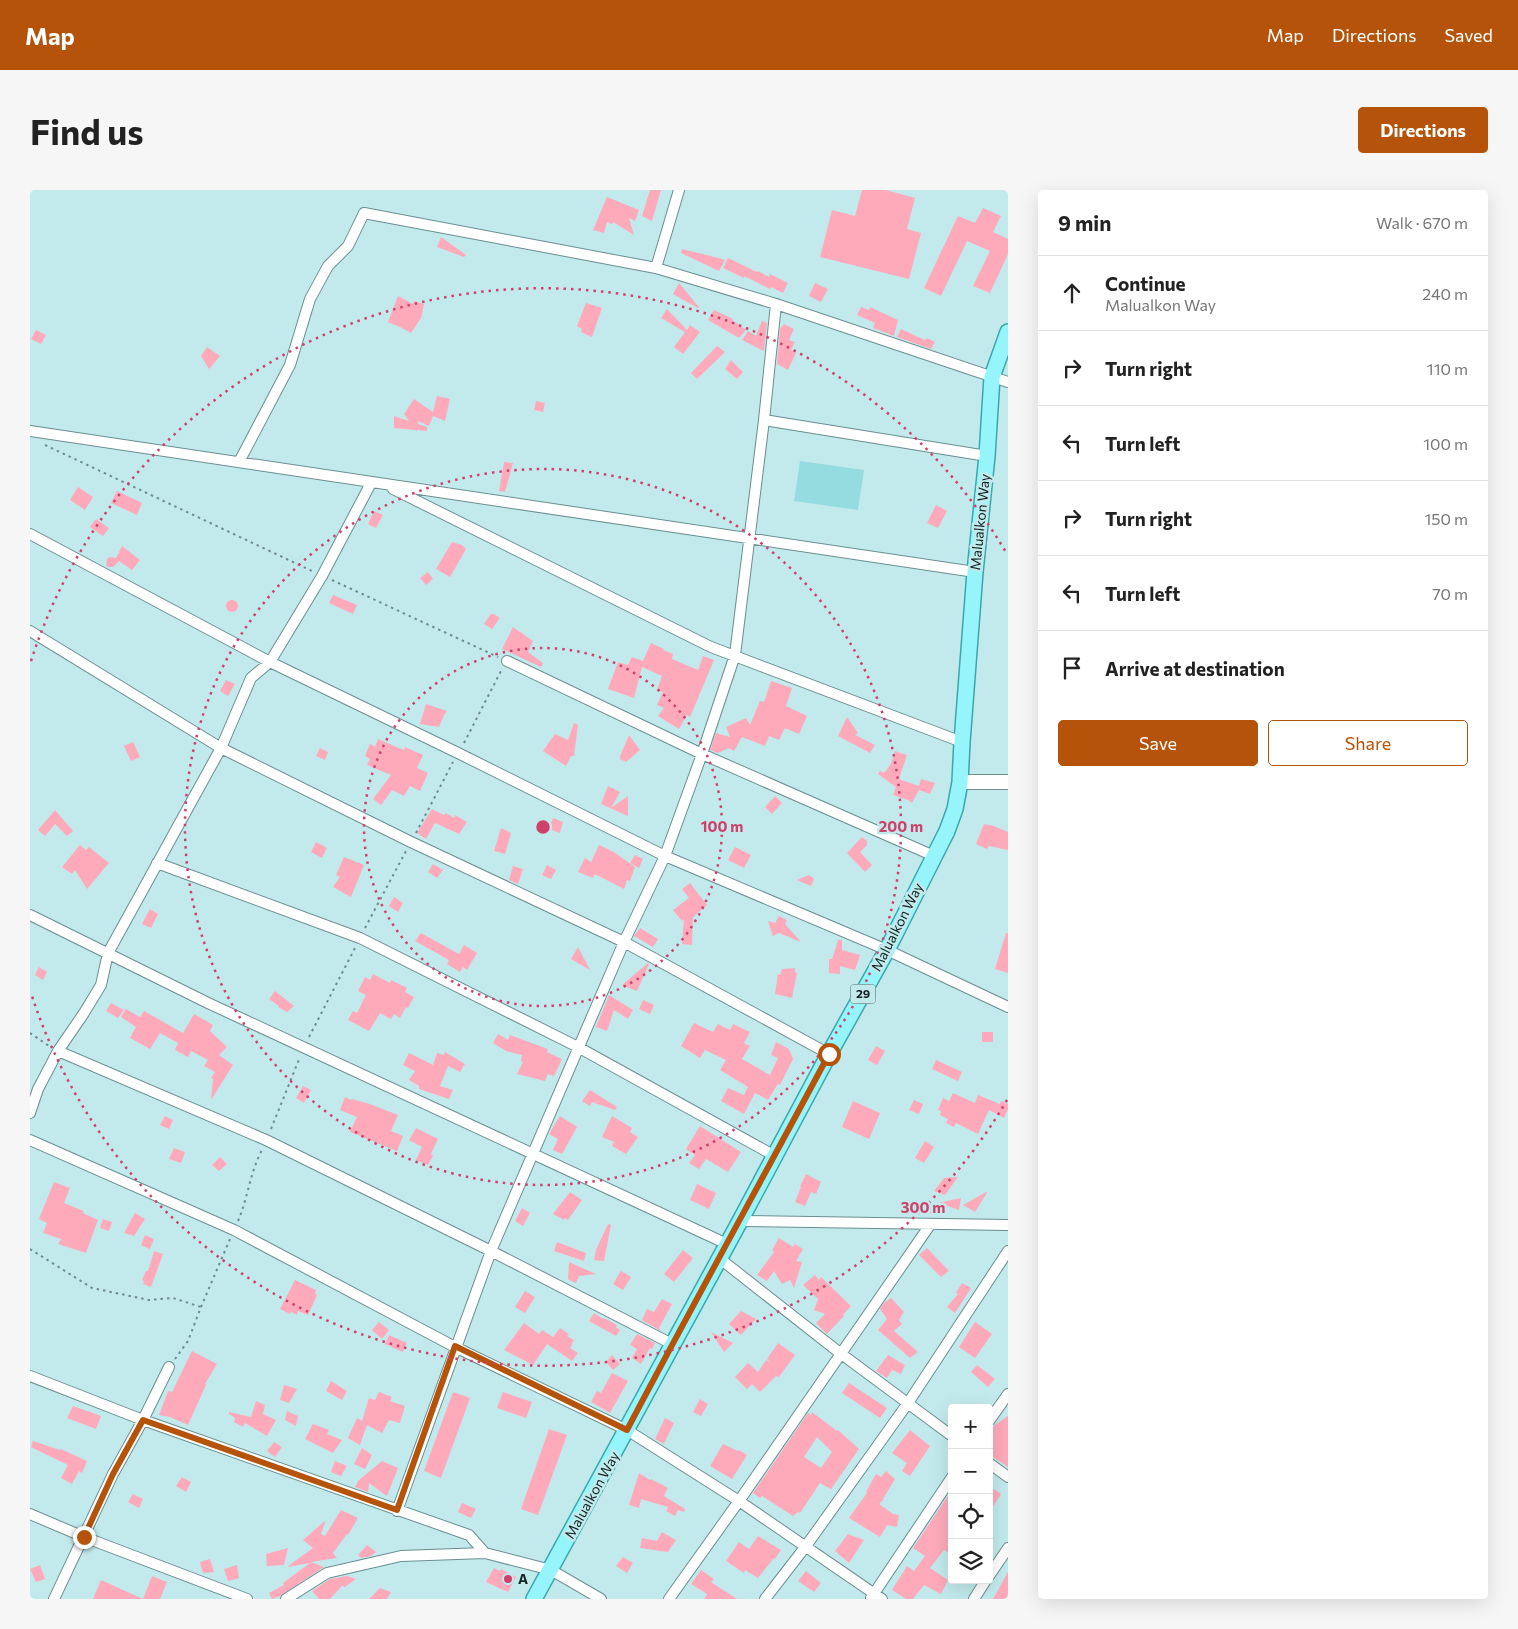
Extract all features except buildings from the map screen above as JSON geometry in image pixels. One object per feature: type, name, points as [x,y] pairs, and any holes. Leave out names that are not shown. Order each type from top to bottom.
[{"type":"main road","name":"Malualkon Way","points":[[534,1599],[887,950],[947,832],[955,809],[960,782],[975,572],[987,456],[992,377],[1008,332]]},
{"type":"main road","points":[[960,782],[1008,782]]},
{"type":"street","points":[[656,268],[680,190]]},
{"type":"street","points":[[239,462],[290,365],[310,300],[328,266],[348,246],[364,213],[656,268],[776,304],[1008,382]]},
{"type":"street","points":[[397,1510],[491,1251],[624,942],[665,856],[735,655],[764,420],[776,304]]},
{"type":"street","points":[[764,420],[987,456]]},
{"type":"street","points":[[30,431],[975,572]]},
{"type":"street","points":[[30,1113],[38,1089],[58,1051],[84,1014],[101,985],[108,953],[221,748],[251,678],[270,662],[322,576],[371,483]]},
{"type":"street","points":[[384,485],[711,647],[962,742]]},
{"type":"street","points":[[30,534],[270,662],[665,856],[887,950],[1008,1007]]},
{"type":"street","points":[[30,631],[221,748],[411,842],[624,942],[829,1054]]},
{"type":"street","points":[[507,661],[702,754],[934,856]]},
{"type":"street","points":[[157,863],[360,938],[578,1047],[775,1156]]},
{"type":"street","points":[[30,915],[208,1003],[727,1244]]},
{"type":"street","points":[[58,1051],[266,1140],[491,1251],[672,1344]]},
{"type":"street","points":[[30,1140],[234,1230],[455,1346],[627,1430],[740,1501],[876,1597],[948,1483]]},
{"type":"street","points":[[740,1221],[1008,1225]]},
{"type":"street","points":[[669,1599],[740,1501],[930,1224]]},
{"type":"street","points":[[765,1599],[806,1546],[908,1403],[1008,1251]]},
{"type":"street","points":[[719,1258],[840,1354],[948,1433]]},
{"type":"street","points":[[54,1599],[113,1474],[143,1420],[169,1367]]},
{"type":"street","points":[[30,1376],[143,1420],[469,1535],[485,1553]]},
{"type":"street","points":[[993,1415],[1008,1394]]},
{"type":"street","points":[[993,1467],[1008,1477]]},
{"type":"street","points":[[30,1514],[84,1537],[247,1599]]},
{"type":"street","points":[[993,1570],[1008,1548]]},
{"type":"street","points":[[286,1599],[327,1572],[401,1556],[485,1553],[550,1570],[602,1599]]},
{"type":"street","points":[[974,1599],[983,1584]]},
{"type":"path","points":[[39,442],[507,661],[360,938],[304,1048],[259,1155],[244,1208],[188,1341],[169,1367]]},
{"type":"path","points":[[30,1033],[58,1051]]},
{"type":"path","points":[[30,1249],[92,1288],[149,1300],[173,1298],[201,1307]]},
{"type":"shaded area","points":[[800,461],[864,470],[858,510],[794,501]]},
{"type":"place","name":"A","points":[[508,1579]]},
{"type":"route","points":[[84,1537],[113,1474],[143,1420],[397,1510],[455,1346],[627,1430],[829,1054]]}]
